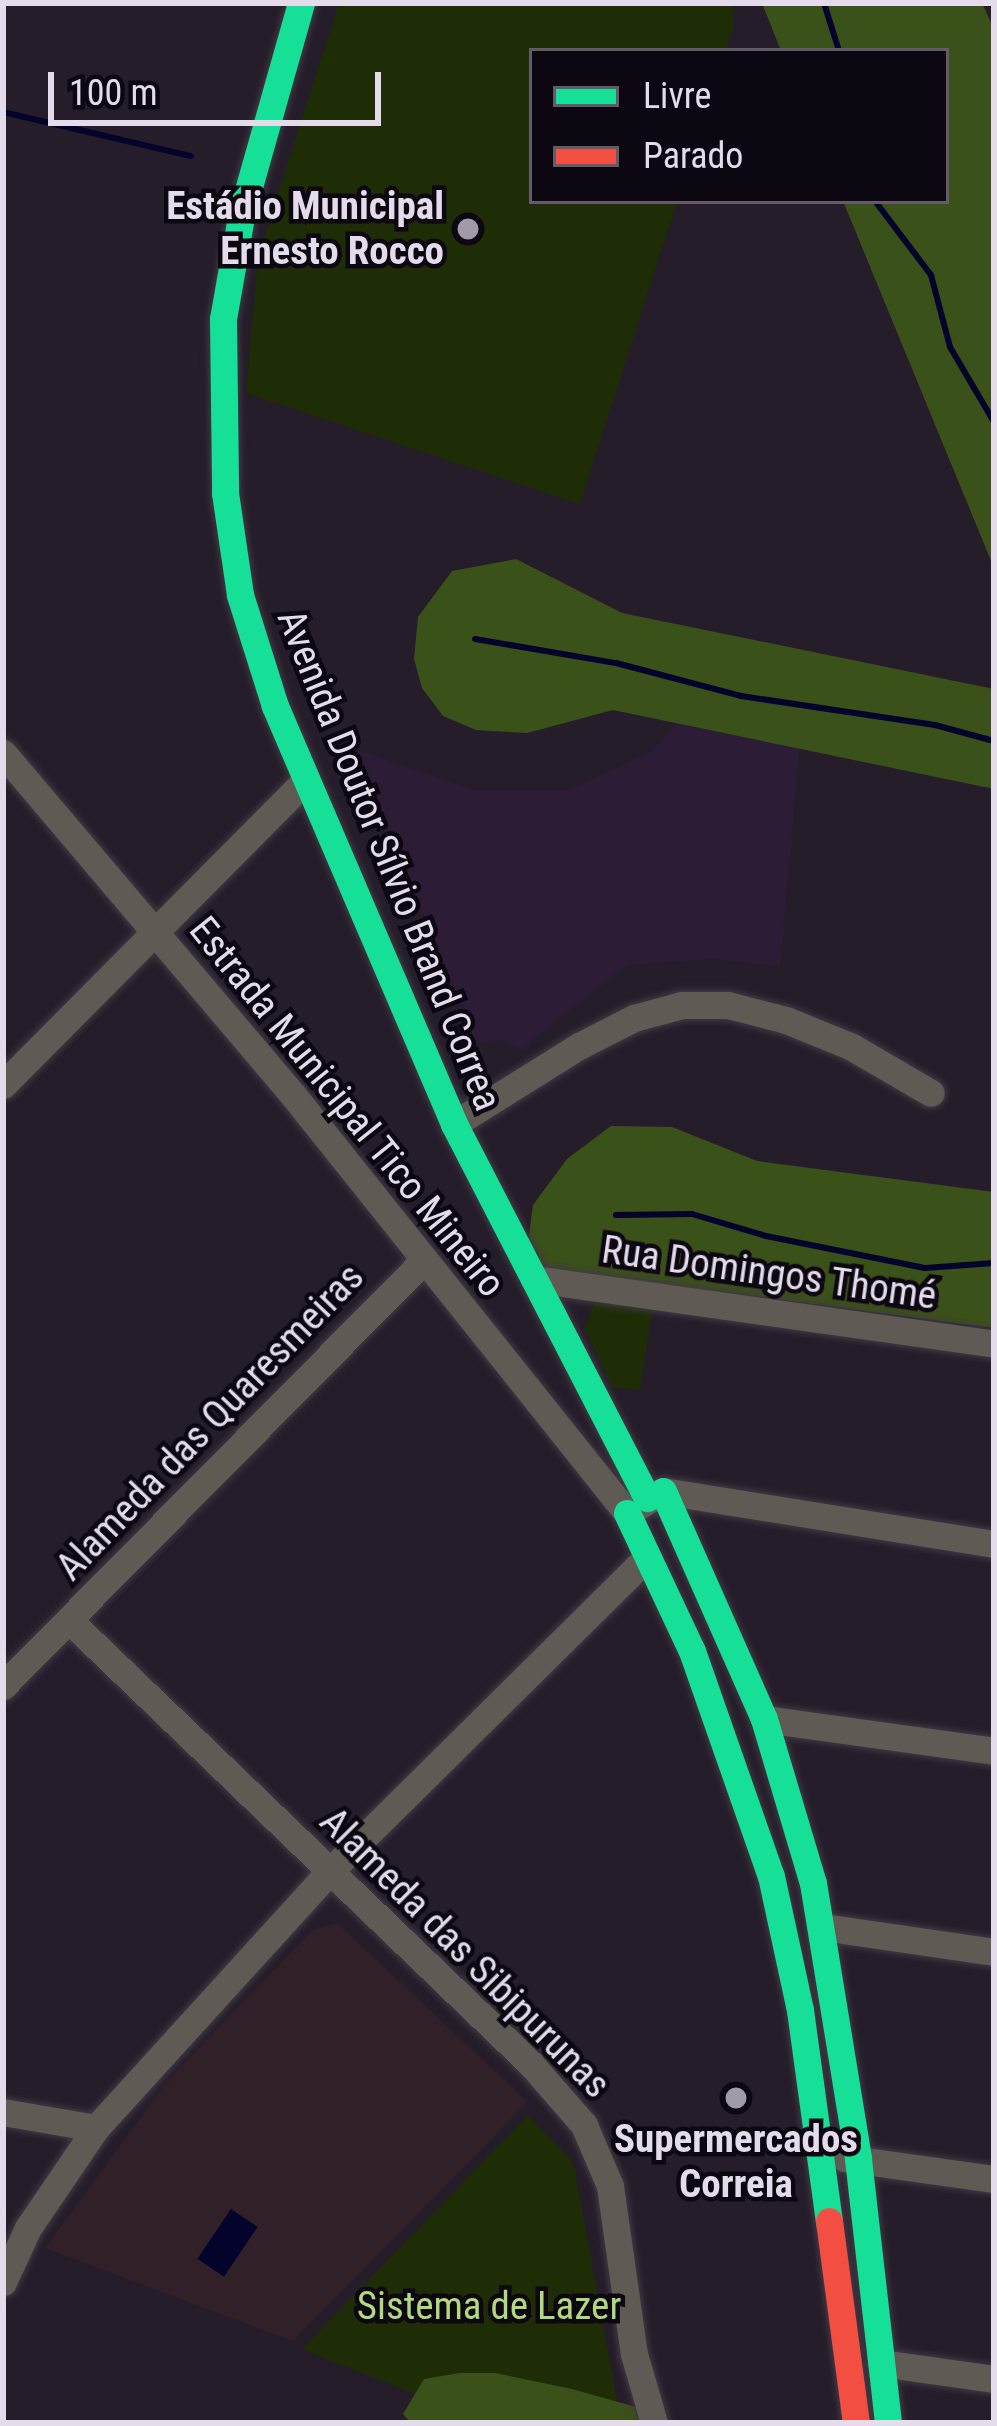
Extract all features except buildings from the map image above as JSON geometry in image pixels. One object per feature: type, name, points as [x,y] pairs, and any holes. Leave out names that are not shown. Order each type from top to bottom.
[{"type":"main road","name":"Avenida Doutor Sílvio Brand Correa","points":[[302,3],[238,231],[223,319],[220,424],[240,595],[269,688],[306,780],[454,1124],[646,1501]]},
{"type":"main road","points":[[646,1501],[645,1559],[692,1651],[771,1876],[800,2010],[856,2423]]},
{"type":"main road","points":[[646,1501],[764,1719],[823,1927],[858,2159],[888,2423]]},
{"type":"street","name":"Estrada Municipal Tico Mineiro","points":[[3,753],[293,1095],[422,1262],[646,1501]]},
{"type":"street","points":[[3,1084],[306,780]]},
{"type":"street","points":[[454,1124],[579,1046],[634,1018],[682,1005],[728,1005],[786,1020],[852,1047],[931,1093]]},
{"type":"street","name":"Alameda das Quaresmeiras","points":[[3,1686],[422,1262]]},
{"type":"street","name":"Rua Domingos Thomé","points":[[534,1279],[994,1344]]},
{"type":"street","points":[[646,1501],[994,1544]]},
{"type":"street","points":[[3,2282],[28,2228],[97,2128],[331,1870],[645,1559]]},
{"type":"street","name":"Alameda das Sibipurunas","points":[[70,1621],[531,2064],[584,2126],[610,2186],[634,2354],[654,2423]]},
{"type":"street","points":[[764,1719],[994,1751]]},
{"type":"street","points":[[823,1927],[994,1952]]},
{"type":"street","points":[[3,2112],[97,2128]]},
{"type":"street","points":[[820,2157],[994,2179]]},
{"type":"street","points":[[880,2363],[994,2379]]},
{"type":"shaded area","points":[[689,712],[801,732],[780,966],[711,959],[627,965],[520,1050],[501,1039],[476,1044],[358,750],[474,790],[568,790],[649,753]]},
{"type":"shaded area","points":[[337,1923],[528,2102],[293,2341],[45,2248],[169,2079],[312,1930]]},
{"type":"green space","name":"Estádio Municipal Ernesto Rocco","points":[[339,3],[733,3],[734,24],[727,48],[529,48],[529,204],[676,204],[580,504],[246,393],[258,257]]},
{"type":"green space","points":[[762,3],[982,3],[994,29],[994,568],[844,204],[949,204],[949,48],[780,48]]},
{"type":"green space","points":[[516,559],[622,613],[994,689],[994,789],[613,710],[527,733],[476,730],[443,716],[422,688],[414,659],[418,617],[452,571]]},
{"type":"green space","points":[[611,1126],[672,1127],[757,1161],[994,1192],[994,1328],[541,1268],[528,1242],[533,1205],[567,1159]]},
{"type":"green space","points":[[596,1300],[653,1305],[640,1390],[612,1387],[584,1328]]},
{"type":"green space","name":"Sistema de Lazer","points":[[528,2115],[573,2161],[621,2423],[487,2423],[302,2349]]},
{"type":"green space","points":[[495,2373],[572,2389],[650,2411],[665,2423],[411,2423],[403,2414],[424,2379]]},
{"type":"water","points":[[231,2209],[258,2227],[224,2277],[197,2259]]},
{"type":"waterway","points":[[824,3],[838,48]]},
{"type":"waterway","points":[[3,112],[191,156]]},
{"type":"waterway","points":[[877,204],[931,275],[950,347],[994,422]]},
{"type":"waterway","points":[[475,639],[616,663],[741,696],[935,725],[994,741]]},
{"type":"waterway","points":[[616,1215],[692,1214],[766,1236],[925,1268],[994,1263]]},
{"type":"traffic: fast","points":[[301,3],[242,211],[223,319],[225,493],[240,595],[275,706],[454,1124],[647,1498]]},
{"type":"traffic: fast","points":[[663,1491],[764,1719],[813,1883],[858,2159],[888,2423]]},
{"type":"traffic: fast","points":[[627,1513],[692,1651],[771,1876],[800,2010],[829,2221]]},
{"type":"traffic: jam","points":[[829,2221],[856,2423]]},
{"type":"place","name":"Estádio Municipal Ernesto Rocco","points":[[468,229]]},
{"type":"place","name":"Supermercados Correia","points":[[736,2098]]}]
